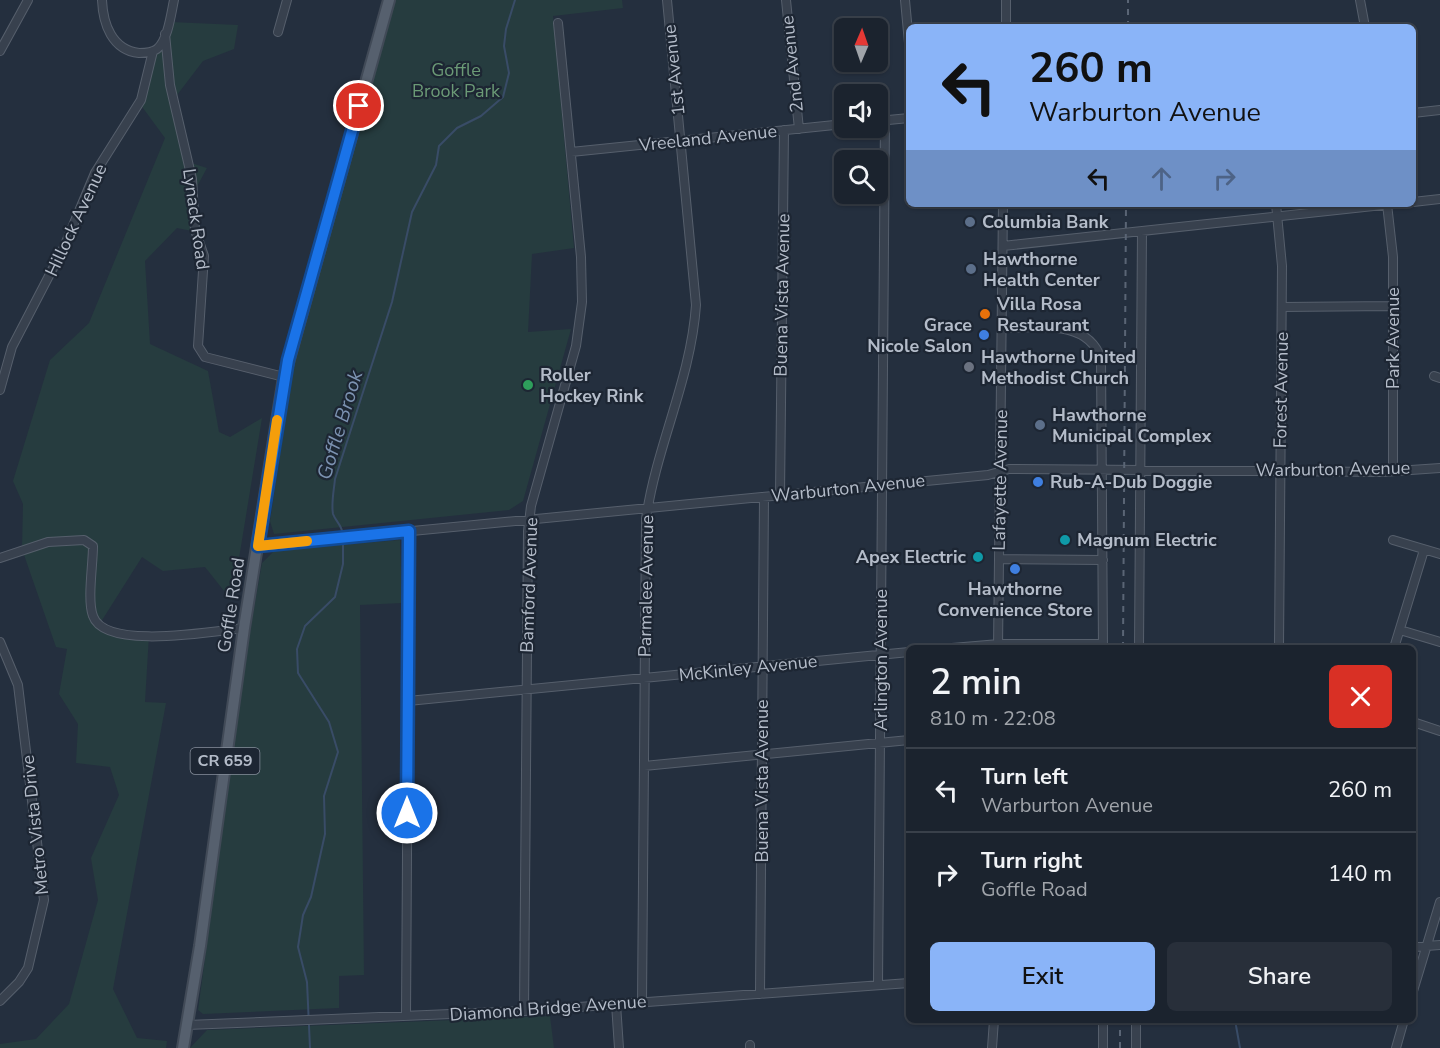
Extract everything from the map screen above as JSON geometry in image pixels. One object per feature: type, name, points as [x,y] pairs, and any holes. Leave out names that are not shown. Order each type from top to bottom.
[{"type":"main road","name":"Goffle Road","points":[[183,1048],[244,628],[284,377],[388,0]]},
{"type":"street","points":[[0,51],[28,0]]},
{"type":"street","points":[[102,0],[108,28],[117,44],[128,52],[153,51],[159,47],[174,0]]},
{"type":"street","points":[[278,32],[287,0]]},
{"type":"street","name":"1st Avenue","points":[[667,0],[681,141]]},
{"type":"street","name":"2nd Avenue","points":[[786,0],[799,129]]},
{"type":"street","points":[[905,0],[907,24]]},
{"type":"street","points":[[1006,0],[1006,24]]},
{"type":"street","points":[[1360,0],[1364,24]]},
{"type":"street","name":"Bamford Avenue","points":[[524,1011],[529,519],[576,346],[581,317],[582,272],[558,23]]},
{"type":"street","name":"Lynack Road","points":[[165,34],[170,85],[192,179],[195,230],[204,256],[198,346],[204,357],[284,377]]},
{"type":"street","name":"Hillock Avenue","points":[[0,390],[12,347],[55,266],[95,174],[141,100],[153,51]]},
{"type":"street","points":[[1416,113],[1440,110]]},
{"type":"street","points":[[888,120],[906,118]]},
{"type":"street","name":"Vreeland Avenue","points":[[571,152],[834,125]]},
{"type":"street","name":"Buena Vista Avenue","points":[[780,495],[784,130]]},
{"type":"street","name":"Arlington Avenue","points":[[878,985],[882,485],[881,138]]},
{"type":"street","name":"Parmalee Avenue","points":[[642,1002],[647,508],[687,363],[695,321],[694,272],[681,141]]},
{"type":"street","points":[[1416,202],[1440,199]]},
{"type":"street","name":"Lafayette Avenue","points":[[999,645],[1003,207]]},
{"type":"street","name":"Forest Avenue","points":[[1276,207],[1281,254],[1282,307],[1279,645]]},
{"type":"street","points":[[1003,246],[1360,207]]},
{"type":"street","name":"Park Avenue","points":[[1387,207],[1393,241],[1392,471]]},
{"type":"street","points":[[1139,645],[1142,231]]},
{"type":"street","points":[[1282,307],[1393,306]]},
{"type":"street","points":[[1002,328],[1071,329],[1090,343],[1100,354],[1102,363],[1103,645]]},
{"type":"street","name":"Warburton Avenue","points":[[258,546],[882,485],[1009,469],[1392,471],[1440,468]]},
{"type":"street","name":"Buena Vista Avenue","points":[[760,994],[764,497]]},
{"type":"street","points":[[406,1016],[409,531]]},
{"type":"street","points":[[0,558],[48,542],[84,540],[93,546],[93,617],[101,627],[112,633],[169,635],[244,628]]},
{"type":"street","points":[[1393,540],[1440,554]]},
{"type":"street","points":[[1395,645],[1424,550]]},
{"type":"street","points":[[999,559],[1103,560]]},
{"type":"street","points":[[1400,630],[1440,642]]},
{"type":"street","name":"Metro Vista Drive","points":[[0,642],[18,685],[44,900],[28,968],[19,982],[0,1001]]},
{"type":"street","name":"McKinley Avenue","points":[[408,701],[906,652]]},
{"type":"street","points":[[1416,723],[1440,730]]},
{"type":"street","points":[[644,766],[906,740]]},
{"type":"street","points":[[1416,981],[1440,902]]},
{"type":"street","points":[[1416,947],[1440,945]]},
{"type":"street","name":"Diamond Bridge Avenue","points":[[187,1025],[524,1011],[906,982]]},
{"type":"street","points":[[616,1004],[619,1048]]},
{"type":"street","points":[[992,1048],[994,1023]]},
{"type":"street","points":[[1102,1048],[1103,1023]]},
{"type":"street","points":[[1136,1023],[1136,1048]]},
{"type":"street","points":[[1396,1048],[1403,1023]]},
{"type":"green space","name":"Goffle Brook Park","points":[[394,0],[622,0],[623,8],[553,16],[574,248],[532,254],[528,332],[571,329],[523,501],[509,510],[274,534],[270,521],[295,354]]},
{"type":"green space","points":[[171,22],[238,25],[234,49],[203,61],[174,99],[188,162],[207,168],[194,192],[197,232],[177,228],[145,261],[150,344],[208,371],[219,432],[230,437],[262,418],[232,601],[205,567],[163,571],[142,557],[99,625],[149,635],[145,702],[166,703],[113,989],[137,1038],[167,1041],[166,1048],[0,1048],[0,1044],[36,1039],[69,1004],[98,900],[91,858],[119,795],[110,767],[76,763],[78,724],[59,694],[67,649],[56,647],[22,549],[23,504],[13,481],[50,360],[89,323],[165,138],[140,104],[155,52]]},
{"type":"green space","points":[[400,540],[402,603],[360,605],[364,975],[339,976],[339,1008],[203,1014],[198,1010],[246,654],[262,563],[275,550]]},
{"type":"green space","points":[[550,1016],[554,1048],[190,1048],[207,1030]]},
{"type":"waterway","name":"Goffle Brook","points":[[343,535],[333,514],[335,479],[392,302],[412,212],[436,165],[439,146],[457,128],[481,116],[503,97],[509,73],[504,46],[506,29],[515,0]]},
{"type":"waterway","name":"Goffle Brook","points":[[310,1048],[307,982],[298,947],[303,915],[311,897],[325,834],[324,796],[338,752],[329,722],[298,673],[297,649],[305,626],[335,597],[343,564],[343,541]]},
{"type":"waterway","points":[[1236,1023],[1240,1048]]},
{"type":"railway","points":[[1128,0],[1128,24]]},
{"type":"railway","points":[[1123,645],[1126,207]]},
{"type":"railway","points":[[1120,1023],[1120,1048]]},
{"type":"slow traffic","points":[[277,420],[258,546],[307,541]]},
{"type":"place","name":"Columbia Bank","points":[[970,222]]},
{"type":"place","name":"Hawthorne Health Center","points":[[971,269]]},
{"type":"place","name":"Villa Rosa Restaurant","points":[[985,314]]},
{"type":"place","name":"Grace Nicole Salon","points":[[984,335]]},
{"type":"place","name":"Hawthorne United Methodist Church","points":[[969,367]]},
{"type":"place","name":"Roller Hockey Rink","points":[[528,385]]},
{"type":"place","name":"Hawthorne Municipal Complex","points":[[1040,425]]},
{"type":"place","name":"Rub-A-Dub Doggie","points":[[1038,482]]},
{"type":"place","name":"Magnum Electric","points":[[1065,540]]},
{"type":"place","name":"Apex Electric","points":[[978,557]]},
{"type":"place","name":"Hawthorne Convenience Store","points":[[1015,569]]},
{"type":"route","points":[[359,106],[288,360],[258,546],[409,531],[407,813]]}]
